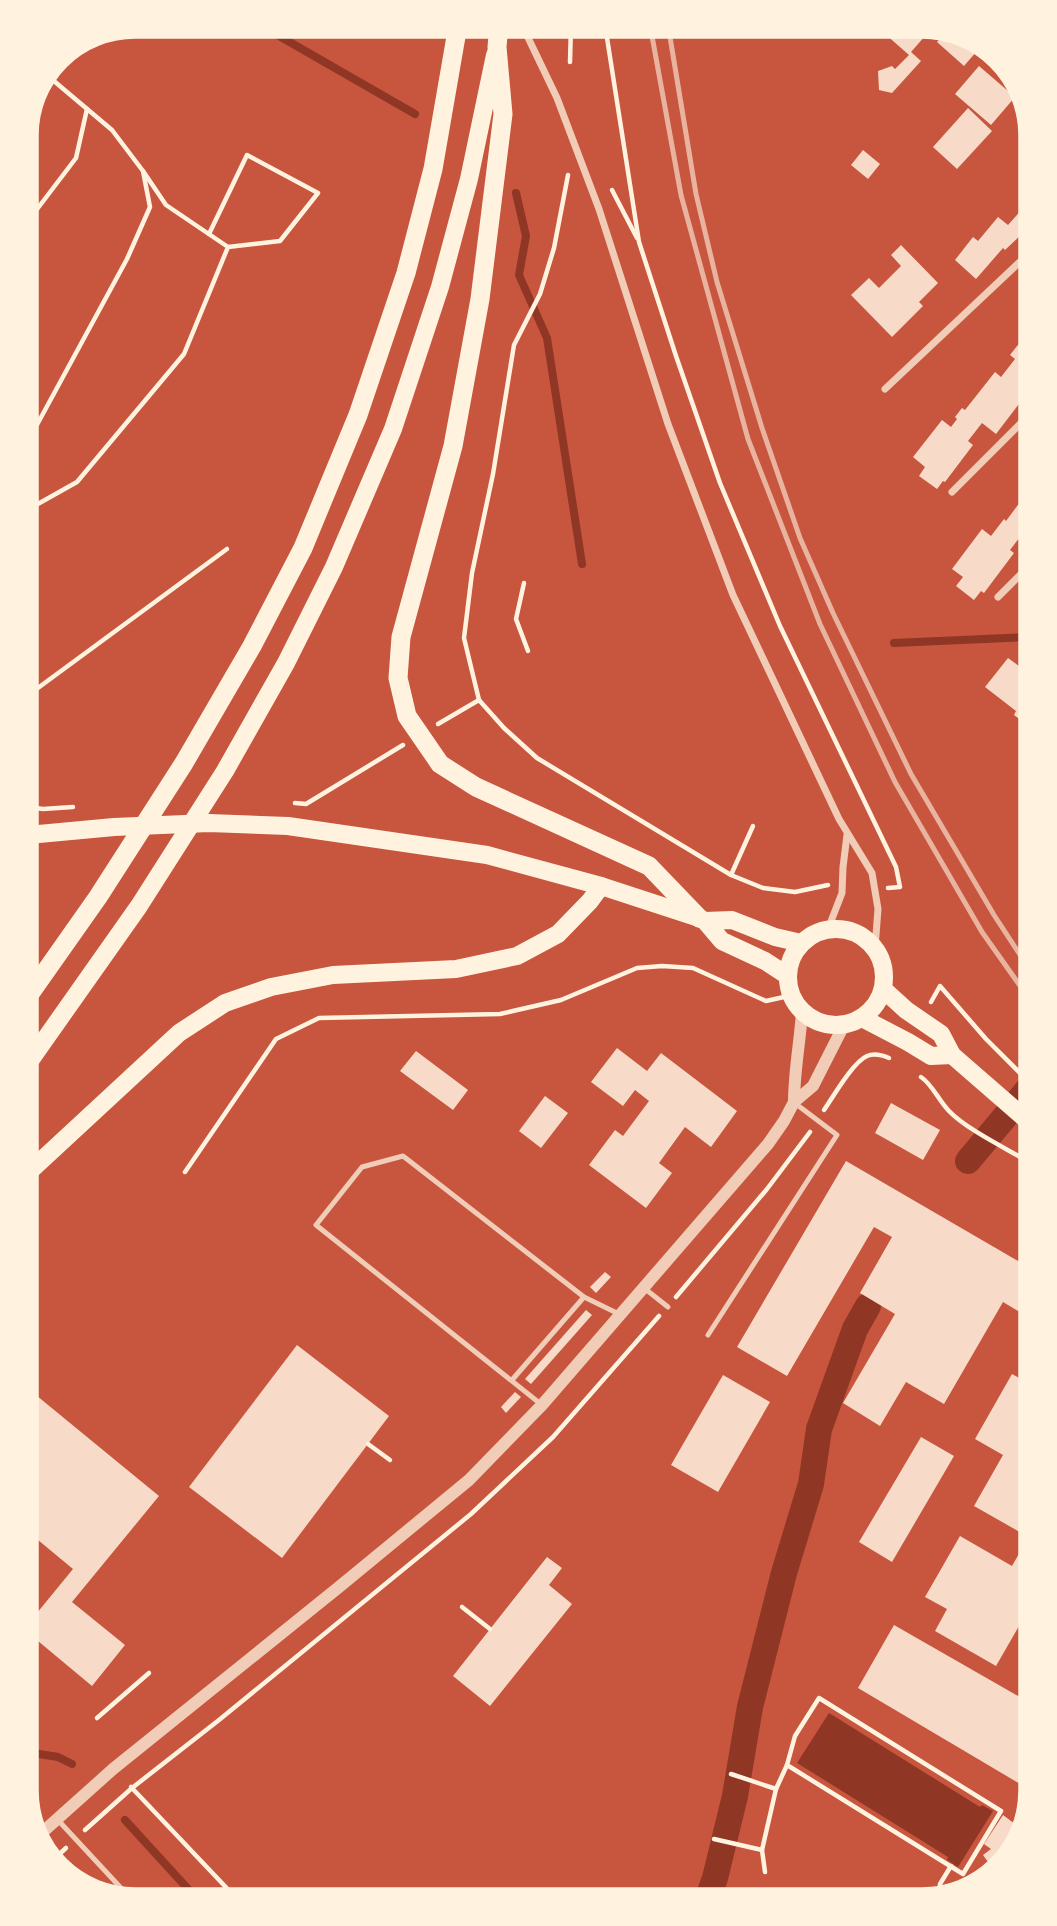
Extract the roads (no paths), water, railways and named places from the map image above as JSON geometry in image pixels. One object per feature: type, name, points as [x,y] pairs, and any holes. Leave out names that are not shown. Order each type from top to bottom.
[{"type":"highway","points":[[37,984],[98,897],[184,763],[252,646],[303,548],[358,415],[406,273],[433,169],[456,37]]},
{"type":"highway","points":[[498,37],[503,114],[480,299],[453,446],[401,637],[398,678],[401,691],[407,716],[440,764],[476,788],[649,866],[702,919]]},
{"type":"main road","points":[[37,1051],[139,906],[225,771],[286,663],[334,567],[393,429],[440,287],[469,179],[497,47]]},
{"type":"main road","points":[[37,834],[114,827],[209,823],[288,826],[487,855],[601,886],[702,919],[732,920],[775,937],[801,943]]},
{"type":"main road","points":[[37,1165],[179,1033],[225,1003],[271,987],[333,975],[456,969],[517,956],[558,934],[601,886]]},
{"type":"main road","points":[[702,919],[722,941],[765,961],[788,976]]},
{"type":"main road","points":[[828,929],[851,931],[864,937],[875,948],[884,969],[883,989],[876,1005],[862,1018],[844,1025],[821,1023],[802,1012],[791,996],[788,976],[790,962],[801,943],[828,929]]},
{"type":"main road","points":[[883,989],[906,1010],[941,1034],[952,1055],[1020,1114]]},
{"type":"main road","points":[[862,1018],[931,1056],[952,1055]]},
{"type":"street","points":[[529,37],[557,98],[599,209],[668,424],[733,595],[847,834],[872,873],[878,909],[875,948]]},
{"type":"street","points":[[885,388],[1020,262]]},
{"type":"street","points":[[952,492],[1020,424]]},
{"type":"street","points":[[998,597],[1020,575]]},
{"type":"street","points":[[828,929],[842,893],[842,867],[847,834]]},
{"type":"street","points":[[794,1102],[794,1077],[802,1012]]},
{"type":"street","points":[[45,1830],[113,1769],[469,1480],[542,1405],[768,1144],[794,1102],[813,1086],[844,1025]]},
{"type":"lane","points":[[708,1335],[837,1135],[794,1102]]},
{"type":"lane","points":[[542,1405],[316,1225],[362,1167],[403,1156],[584,1297],[621,1315]]},
{"type":"lane","points":[[645,1288],[667,1307]]},
{"type":"lane","points":[[512,1380],[584,1297]]},
{"type":"lane","points":[[57,1819],[121,1888]]},
{"type":"waterway","points":[[281,37],[415,114]]},
{"type":"waterway","points":[[516,193],[526,236],[519,275],[547,338],[582,564]]},
{"type":"waterway","points":[[894,643],[1020,637]]},
{"type":"waterway","points":[[968,1161],[1020,1099]]},
{"type":"waterway","points":[[711,1889],[735,1796],[750,1707],[784,1573],[811,1484],[819,1429],[855,1329],[868,1306]]},
{"type":"waterway","points":[[37,1754],[58,1757],[72,1764]]},
{"type":"waterway","points":[[125,1820],[188,1889]]},
{"type":"railway","points":[[652,37],[681,195],[748,439],[820,624],[895,782],[982,932],[1020,986]]},
{"type":"railway","points":[[670,37],[696,194],[717,282],[762,428],[800,538],[911,774],[1020,955]]}]
